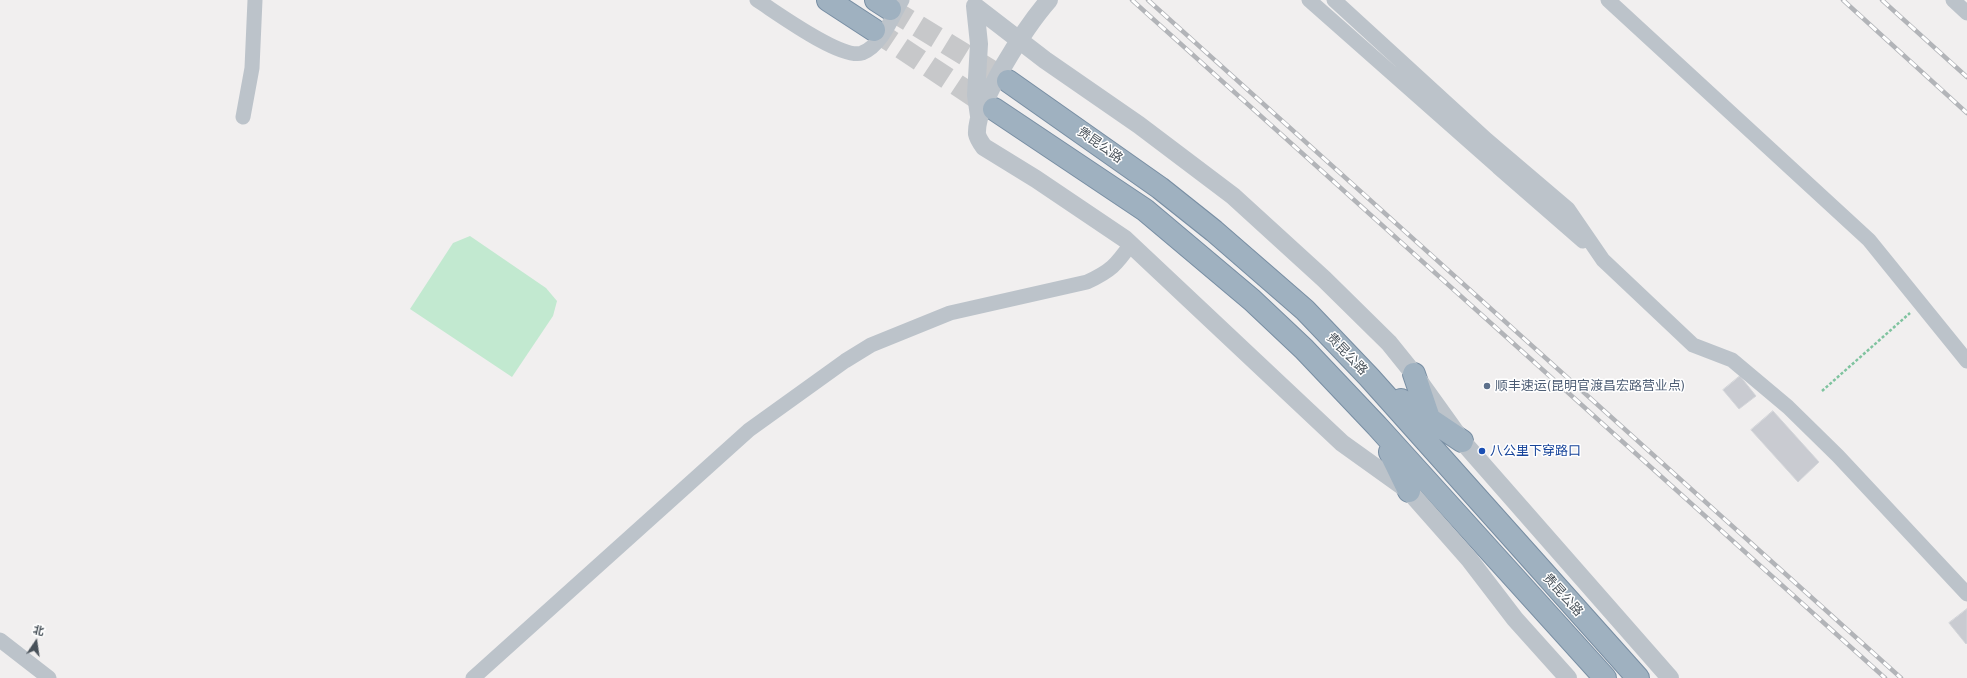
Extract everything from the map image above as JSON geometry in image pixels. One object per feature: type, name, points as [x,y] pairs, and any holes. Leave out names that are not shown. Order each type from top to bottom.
[{"type":"highway","points":[[828,0],[874,30]]},
{"type":"highway","name":"贵昆公路","points":[[1008,81],[1104,147],[1160,188],[1214,231],[1305,310],[1369,377],[1638,678]]},
{"type":"highway","name":"贵昆公路","points":[[986,112],[1144,210],[1252,300],[1304,349],[1377,426],[1605,678]]},
{"type":"highway","points":[[1414,374],[1430,420],[1449,467]]},
{"type":"highway","points":[[1369,377],[1462,441]]},
{"type":"highway","points":[[1377,426],[1409,491]]},
{"type":"street","points":[[243,117],[252,68],[254,0]]},
{"type":"street","points":[[757,0],[810,35],[848,53],[861,53],[879,40],[889,3]]},
{"type":"street","points":[[1049,0],[1019,39],[977,134],[979,141],[984,147],[1036,178],[1131,244],[1342,443],[1409,491],[1469,559],[1515,618],[1568,678]]},
{"type":"street","points":[[1309,0],[1503,162],[1568,209],[1602,259],[1693,345],[1732,360],[1788,407],[1838,456],[1967,594]]},
{"type":"street","points":[[1334,0],[1503,162]]},
{"type":"street","points":[[1608,0],[1869,240],[1922,303],[1967,361]]},
{"type":"street","points":[[1953,0],[1967,13]]},
{"type":"street","points":[[973,3],[1045,60],[1139,125],[1233,196],[1324,279],[1389,343],[1414,374],[1462,441],[1670,678]]},
{"type":"street","points":[[973,3],[980,44],[976,95],[986,112]]},
{"type":"street","points":[[474,678],[749,430],[845,361],[871,345],[950,313],[1087,282],[1105,274],[1116,265],[1131,244]]},
{"type":"street","points":[[0,640],[49,678]]},
{"type":"path","points":[[1822,391],[1922,303]]},
{"type":"green space","points":[[470,236],[546,288],[557,301],[553,316],[512,377],[410,309],[453,243]]},
{"type":"building","points":[[1740,376],[1756,396],[1739,409],[1723,390]]},
{"type":"building","points":[[1773,411],[1819,462],[1798,482],[1751,430]]},
{"type":"building","points":[[1967,609],[1967,643],[1966,644],[1949,623]]},
{"type":"tunnel","points":[[890,9],[1008,81]]},
{"type":"tunnel","points":[[874,30],[992,108]]},
{"type":"railway","points":[[1132,0],[1885,678]]},
{"type":"railway","points":[[1148,0],[1901,678]]},
{"type":"railway","points":[[1843,0],[1967,113]]},
{"type":"railway","points":[[1882,0],[1967,77]]},
{"type":"place","name":"顺丰速运(昆明官渡昌宏路营业点)","points":[[1487,386]]},
{"type":"place","name":"八公里下穿路口","points":[[1482,451]]}]
